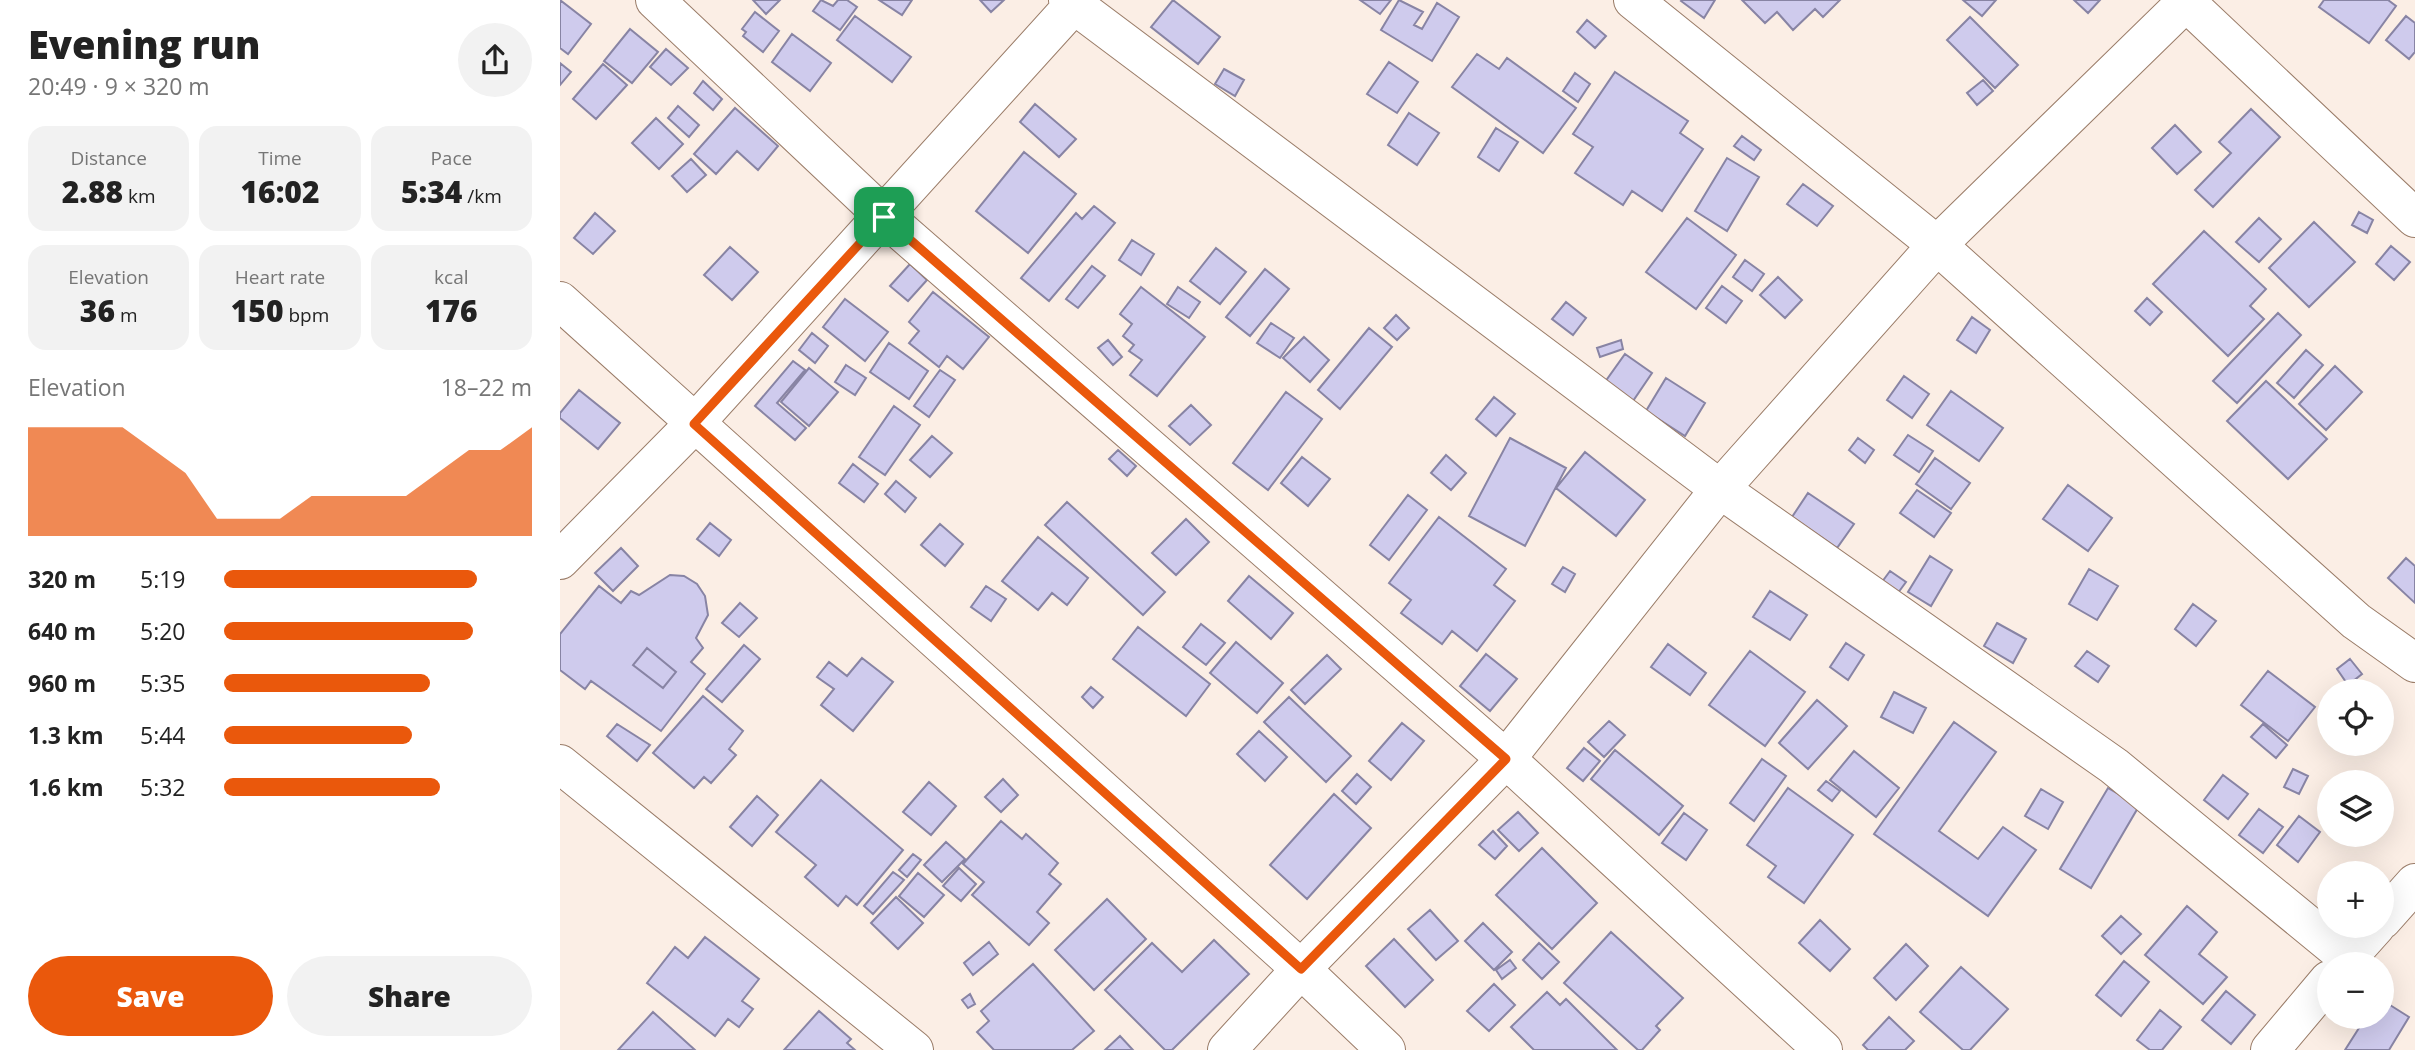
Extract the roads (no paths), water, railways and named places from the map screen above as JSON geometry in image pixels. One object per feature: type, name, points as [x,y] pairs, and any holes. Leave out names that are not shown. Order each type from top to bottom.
[{"type":"street","points":[[655,0],[884,217],[1506,759],[1824,1050]]},
{"type":"street","points":[[1633,0],[1937,245],[2356,621],[2415,663]]},
{"type":"street","points":[[1227,1050],[1301,969],[1506,759],[1720,489],[1937,245],[2186,1],[2415,219]]},
{"type":"street","points":[[560,560],[694,424],[884,217],[1073,2],[1720,489],[2114,766],[2323,952]]},
{"type":"street","points":[[560,301],[1301,969],[1386,1050]]},
{"type":"street","points":[[560,764],[914,1050]]},
{"type":"street","points":[[2394,907],[2415,883]]},
{"type":"street","points":[[2353,952],[2365,938]]},
{"type":"street","points":[[2273,1049],[2317,995]]}]
